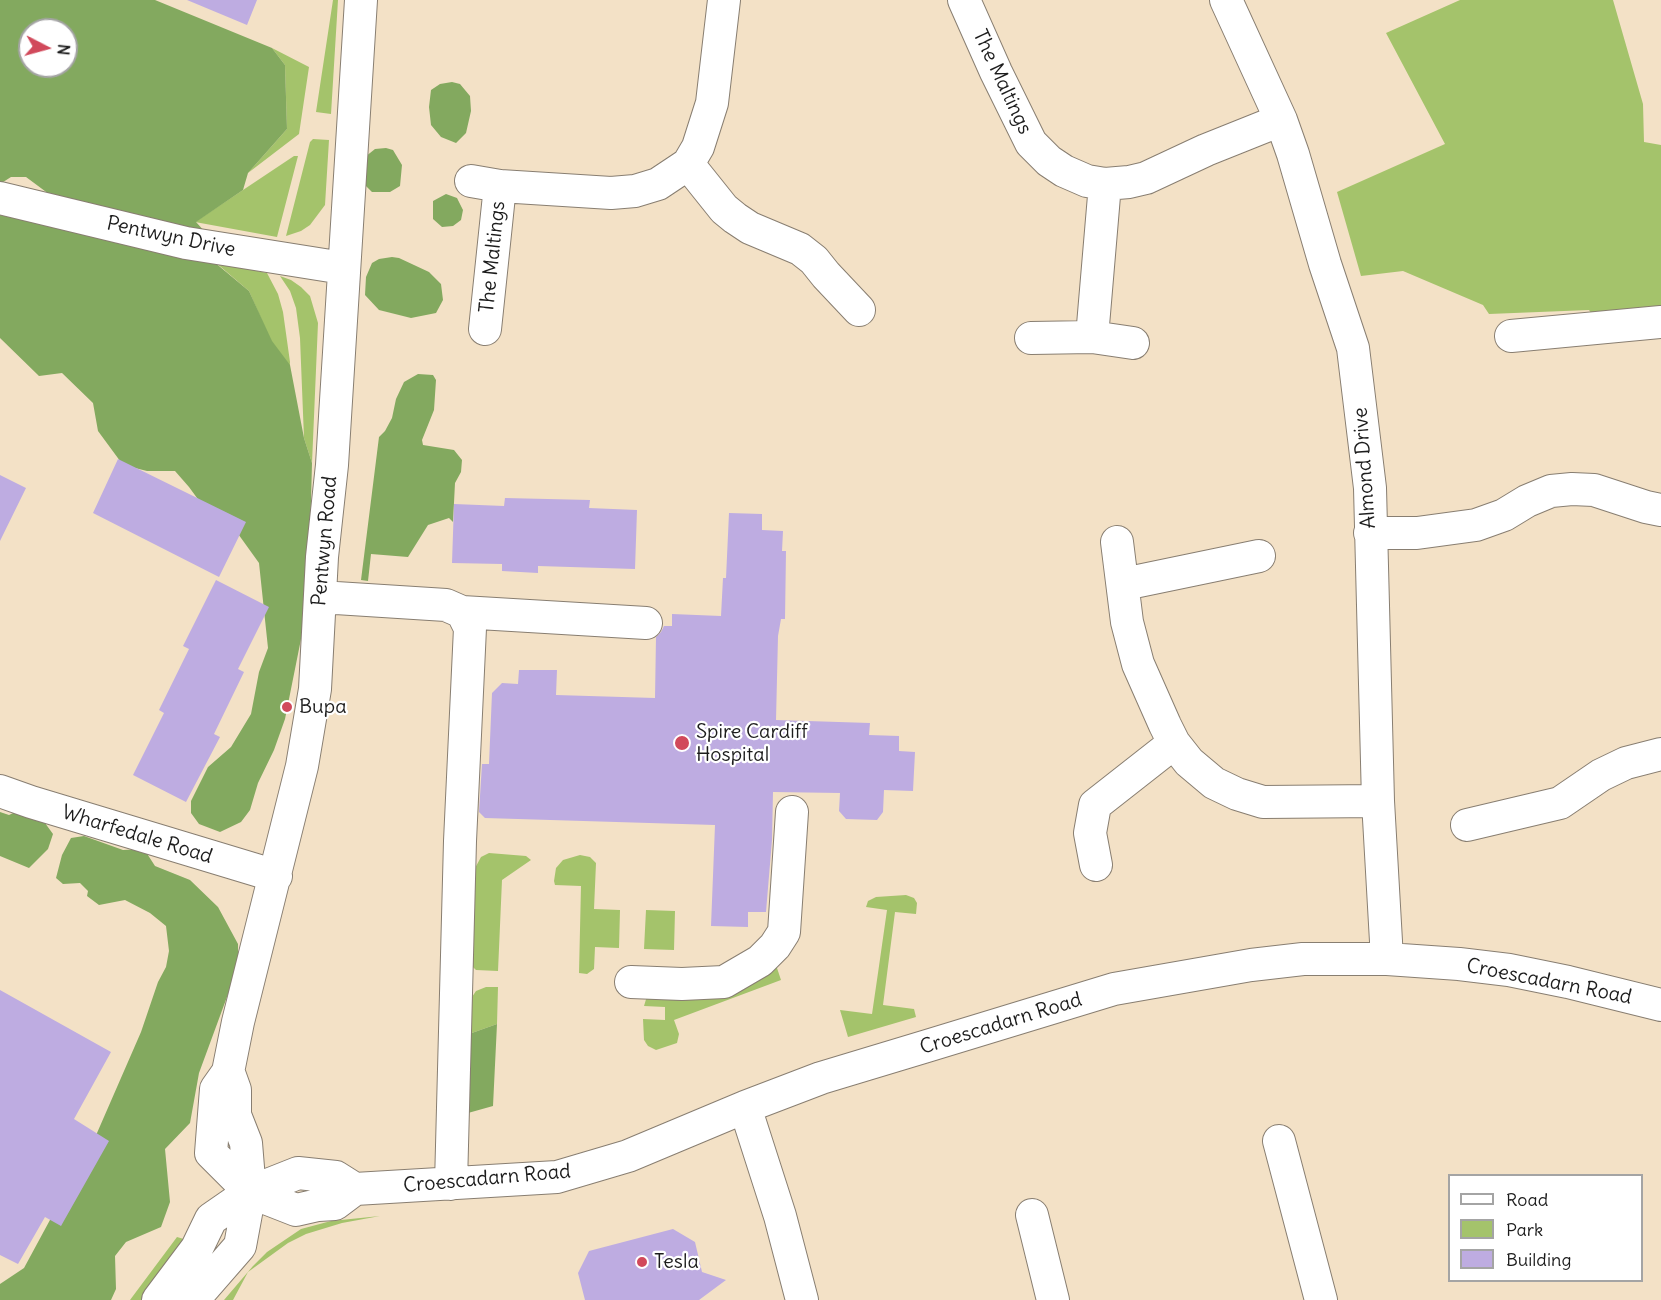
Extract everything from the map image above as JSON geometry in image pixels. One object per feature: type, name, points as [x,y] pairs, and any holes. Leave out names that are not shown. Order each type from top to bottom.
[{"type":"street","name":"Pentwyn Road","points":[[193,1300],[240,1246],[250,1192],[246,1143],[235,1115],[235,1090],[228,1072],[238,1022],[303,766],[315,689],[322,557],[332,465],[361,0]]},
{"type":"street","name":"The Maltings","points":[[485,329],[486,183],[611,193],[635,191],[658,184],[687,164],[698,147],[711,103],[724,0]]},
{"type":"street","name":"The Maltings","points":[[964,0],[1031,142],[1049,161],[1064,171],[1087,181],[1105,184],[1146,178],[1206,150],[1281,120]]},
{"type":"street","name":"Almond Drive","points":[[1226,0],[1281,120],[1353,348],[1370,488],[1378,801],[1387,959]]},
{"type":"street","points":[[687,164],[724,209],[750,228],[800,249],[814,260],[859,310]]},
{"type":"street","points":[[1092,337],[1105,184]]},
{"type":"street","name":"Pentwyn Drive","points":[[0,198],[186,243],[343,268]]},
{"type":"street","points":[[1511,336],[1661,322]]},
{"type":"street","points":[[1031,338],[1092,337],[1133,343]]},
{"type":"street","points":[[1370,533],[1417,533],[1476,525],[1504,515],[1527,501],[1551,491],[1572,489],[1594,490],[1661,510]]},
{"type":"street","points":[[1117,542],[1127,622],[1138,664],[1153,702],[1174,743],[1189,762],[1214,783],[1237,794],[1263,802],[1378,801]]},
{"type":"street","points":[[1124,584],[1259,556]]},
{"type":"street","points":[[320,597],[446,605],[462,612],[646,623]]},
{"type":"street","points":[[451,1184],[460,841],[470,628],[462,612]]},
{"type":"street","points":[[1096,865],[1090,833],[1095,806],[1174,743]]},
{"type":"street","points":[[1467,825],[1560,803],[1609,771],[1626,763],[1661,754]]},
{"type":"street","name":"Wharfedale Road","points":[[0,791],[276,876]]},
{"type":"street","points":[[631,982],[682,984],[724,982],[760,961],[776,946],[784,932],[792,812]]},
{"type":"street","name":"Croescadarn Road","points":[[250,1192],[296,1210],[335,1204],[356,1189],[557,1177],[628,1156],[821,1078],[1114,989],[1251,964],[1303,959],[1387,959],[1459,964],[1509,970],[1661,1005]]},
{"type":"street","points":[[745,1107],[780,1215],[802,1300]]},
{"type":"street","points":[[1279,1141],[1321,1300]]},
{"type":"street","points":[[158,1300],[197,1248],[211,1219],[250,1192]]},
{"type":"street","points":[[1032,1215],[1053,1300]]},
{"type":"green space","points":[[0,0],[155,0],[272,48],[285,65],[287,129],[248,173],[243,190],[196,222],[206,233],[207,256],[249,291],[272,341],[290,365],[304,438],[312,463],[309,577],[301,639],[285,719],[274,750],[258,783],[250,810],[241,822],[220,832],[199,824],[191,813],[191,801],[208,767],[231,747],[251,714],[259,672],[268,648],[259,563],[236,531],[208,513],[175,471],[147,471],[123,465],[98,431],[93,403],[62,373],[39,376],[0,338],[0,215],[98,235],[26,177],[11,177],[0,184]]},
{"type":"green space","points":[[333,0],[338,0],[331,114],[316,112]]},
{"type":"green space","points":[[1460,0],[1613,0],[1643,104],[1644,142],[1661,145],[1661,308],[1594,317],[1589,310],[1489,314],[1483,305],[1403,271],[1361,276],[1337,192],[1445,144],[1386,33]]},
{"type":"green space","points":[[272,48],[309,67],[299,134],[248,173],[287,129],[285,65]]},
{"type":"green space","points":[[452,82],[460,84],[470,96],[471,111],[466,133],[456,143],[441,137],[431,125],[429,107],[431,90],[440,84]]},
{"type":"green space","points":[[313,139],[329,140],[325,205],[310,225],[286,236],[310,142]]},
{"type":"green space","points":[[375,149],[393,150],[402,165],[400,186],[390,192],[372,192],[363,183],[365,157]]},
{"type":"green space","points":[[294,156],[298,156],[277,237],[195,222]]},
{"type":"green space","points":[[446,194],[457,198],[463,210],[461,220],[453,226],[442,227],[433,219],[433,201]]},
{"type":"green space","points":[[392,257],[429,272],[441,284],[443,300],[436,313],[411,318],[379,310],[365,295],[366,277],[372,263],[379,259]]},
{"type":"green space","points":[[215,262],[267,273],[278,294],[283,312],[290,362],[289,382],[249,291]]},
{"type":"green space","points":[[280,276],[291,280],[310,296],[318,323],[312,463],[304,438],[300,338],[296,308],[290,291]]},
{"type":"green space","points":[[418,374],[433,375],[436,380],[434,410],[422,440],[423,445],[454,450],[462,460],[461,472],[455,483],[453,522],[449,518],[428,525],[408,557],[371,554],[368,581],[361,580],[379,437],[392,418],[396,399],[404,382]]},
{"type":"green space","points":[[22,809],[45,823],[53,834],[48,849],[29,868],[0,856],[0,812],[9,815]]},
{"type":"green space","points":[[84,836],[123,850],[144,849],[155,866],[190,880],[218,907],[238,944],[238,967],[199,1073],[190,1123],[165,1149],[170,1202],[161,1227],[126,1242],[115,1256],[116,1289],[111,1300],[0,1300],[0,1284],[24,1268],[97,1133],[141,1032],[158,982],[166,967],[169,951],[166,926],[150,913],[125,900],[99,905],[87,896],[88,891],[80,883],[63,884],[56,878],[62,855],[71,838]]},
{"type":"green space","points":[[489,853],[526,856],[531,860],[502,880],[498,971],[476,970],[471,965],[474,870],[481,857]]},
{"type":"green space","points":[[580,855],[590,857],[596,863],[594,909],[620,910],[619,948],[595,947],[594,969],[587,974],[579,973],[581,886],[555,885],[554,881],[556,868],[563,860]]},
{"type":"green space","points":[[906,895],[914,898],[917,903],[916,914],[895,912],[883,1005],[914,1009],[916,1017],[848,1037],[840,1010],[872,1014],[887,910],[866,907],[868,901],[876,897]]},
{"type":"green space","points":[[646,910],[675,911],[674,950],[644,949]]},
{"type":"green space","points":[[774,959],[781,980],[674,1020],[679,1034],[677,1043],[656,1050],[648,1046],[644,1040],[643,1019],[665,1020],[665,1007],[644,1006],[647,996]]},
{"type":"green space","points":[[486,987],[498,987],[497,1024],[469,1034],[470,1000],[476,991]]},
{"type":"green space","points":[[497,1024],[493,1106],[468,1113],[469,1034]]},
{"type":"green space","points":[[380,1216],[342,1223],[306,1234],[288,1243],[248,1272],[233,1300],[224,1300],[253,1266],[267,1252],[301,1229],[331,1221]]},
{"type":"green space","points":[[177,1237],[187,1240],[144,1300],[130,1300]]},
{"type":"building","points":[[187,0],[257,0],[247,25]]},
{"type":"building","points":[[118,459],[246,522],[219,577],[93,513]]},
{"type":"building","points":[[0,475],[26,488],[0,541]]},
{"type":"building","points":[[505,498],[590,500],[589,508],[637,510],[635,569],[538,566],[538,573],[502,571],[502,564],[452,563],[454,504],[504,506]]},
{"type":"building","points":[[729,513],[762,514],[762,530],[783,531],[782,551],[786,551],[785,619],[781,619],[778,636],[776,720],[870,723],[869,735],[899,736],[899,751],[915,752],[913,791],[884,790],[883,812],[877,820],[846,819],[839,811],[840,793],[773,792],[766,912],[748,912],[748,927],[711,926],[715,825],[485,818],[479,812],[482,764],[489,764],[492,693],[502,683],[518,684],[519,670],[557,670],[556,695],[655,698],[656,637],[664,626],[672,626],[672,614],[721,616],[723,578],[726,578]]},
{"type":"building","points":[[216,580],[269,607],[238,669],[244,672],[214,734],[220,737],[186,802],[133,775],[164,713],[159,710],[189,649],[183,646]]},
{"type":"building","points":[[0,990],[111,1052],[74,1119],[109,1141],[61,1226],[45,1217],[18,1264],[0,1255]]},
{"type":"building","name":"Tesla","points":[[673,1229],[695,1242],[702,1272],[726,1280],[699,1300],[585,1300],[578,1273],[589,1251]]},
{"type":"place","name":"Bupa","points":[[287,707]]},
{"type":"place","name":"Spire Cardiff Hospital","points":[[682,743]]},
{"type":"place","name":"Tesla","points":[[642,1262]]}]
